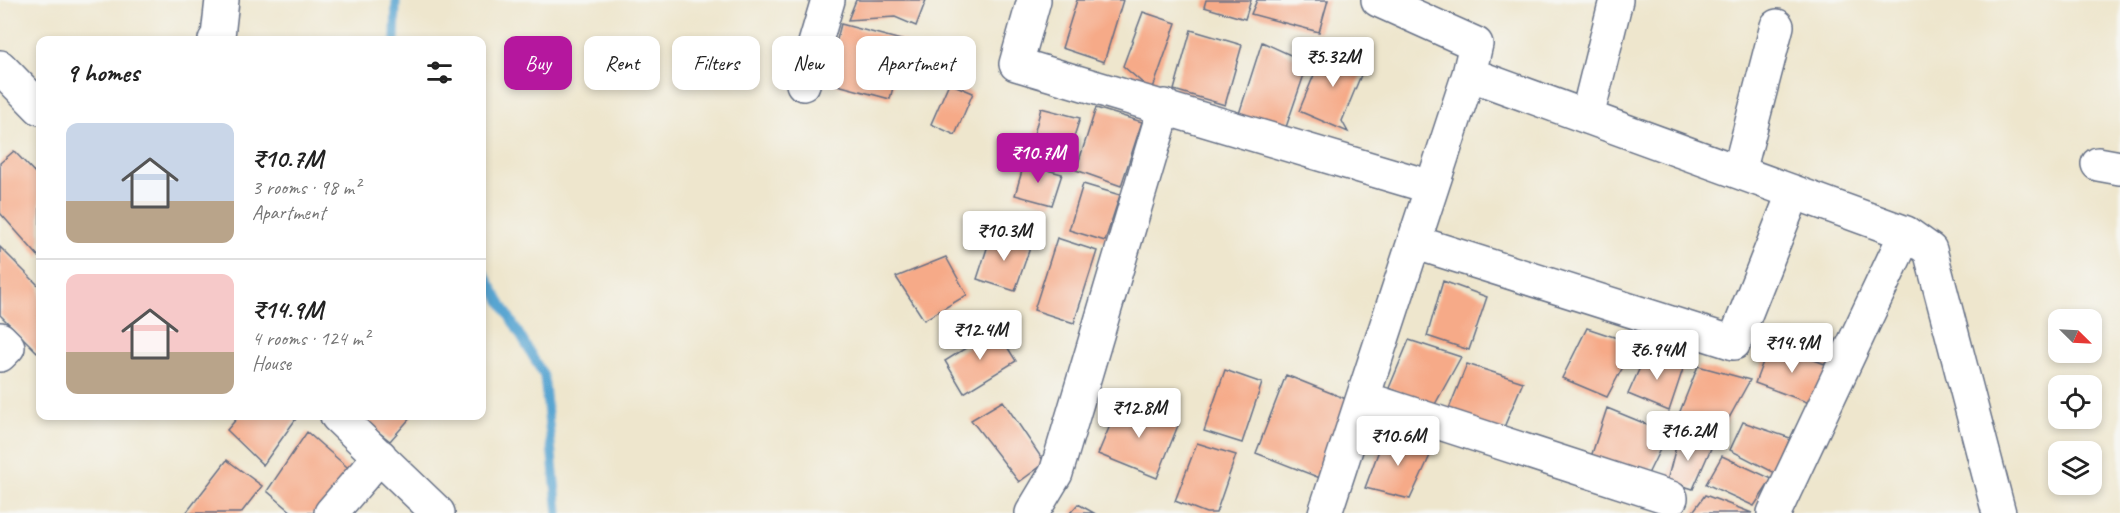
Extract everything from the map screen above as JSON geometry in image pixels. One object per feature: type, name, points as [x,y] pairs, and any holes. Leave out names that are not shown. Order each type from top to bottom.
[{"type":"street","points":[[218,36],[222,0]]},
{"type":"street","points":[[817,36],[828,0]]},
{"type":"street","points":[[1034,0],[1016,64],[1166,106],[1431,187]]},
{"type":"street","points":[[1325,513],[1469,74],[1476,44],[1378,0]]},
{"type":"street","points":[[1587,117],[1616,0]]},
{"type":"street","points":[[1739,172],[1777,26]]},
{"type":"street","points":[[1469,74],[1906,233],[1930,250],[1999,513]]},
{"type":"street","points":[[1032,513],[1056,473],[1166,106]]},
{"type":"street","points":[[1413,242],[1734,343],[1794,192]]},
{"type":"street","points":[[1778,512],[1906,233]]},
{"type":"street","points":[[0,339],[8,347],[0,355]]},
{"type":"street","points":[[1363,398],[1671,498]]},
{"type":"street","points":[[341,420],[438,513]]},
{"type":"street","points":[[331,513],[380,456]]},
{"type":"building","points":[[856,0],[926,0],[916,26],[895,17],[848,20]]},
{"type":"building","points":[[1077,0],[1123,0],[1104,62],[1062,48]]},
{"type":"building","points":[[1206,0],[1251,0],[1245,19],[1204,7]]},
{"type":"building","points":[[1257,0],[1328,0],[1319,32],[1251,14]]},
{"type":"building","points":[[1143,12],[1176,23],[1152,91],[1123,66]]},
{"type":"building","points":[[841,24],[886,36],[856,36],[856,90],[844,87],[844,36],[838,36]]},
{"type":"building","points":[[1191,30],[1242,45],[1225,105],[1174,90]]},
{"type":"building","points":[[1262,42],[1308,63],[1284,133],[1238,117]]},
{"type":"building","points":[[1326,46],[1366,63],[1342,121],[1348,132],[1299,111]]},
{"type":"building","points":[[856,90],[892,90],[890,99]]},
{"type":"building","points":[[946,90],[966,90],[973,93],[955,135],[931,124]]},
{"type":"building","points":[[1041,108],[1080,118],[1065,165],[1029,153]]},
{"type":"building","points":[[1096,108],[1142,122],[1121,186],[1076,170]]},
{"type":"building","points":[[14,151],[36,174],[36,254],[0,213],[0,163]]},
{"type":"building","points":[[1024,164],[1062,174],[1052,205],[1015,195]]},
{"type":"building","points":[[1083,184],[1120,195],[1105,241],[1069,230]]},
{"type":"building","points":[[992,233],[1031,245],[1015,291],[977,279]]},
{"type":"building","points":[[1057,238],[1097,251],[1074,323],[1034,310]]},
{"type":"building","points":[[0,247],[36,283],[36,351],[0,315]]},
{"type":"building","points":[[946,257],[967,295],[924,320],[896,277]]},
{"type":"building","points":[[1443,281],[1487,297],[1469,350],[1427,336]]},
{"type":"building","points":[[1587,328],[1635,344],[1607,397],[1562,378]]},
{"type":"building","points":[[996,329],[1016,361],[964,393],[945,361]]},
{"type":"building","points":[[1409,340],[1461,357],[1434,406],[1389,388]]},
{"type":"building","points":[[1770,343],[1830,366],[1815,405],[1755,383]]},
{"type":"building","points":[[1647,352],[1685,363],[1669,411],[1628,394]]},
{"type":"building","points":[[1467,364],[1523,382],[1502,432],[1448,411]]},
{"type":"building","points":[[1698,366],[1750,380],[1719,436],[1677,419]]},
{"type":"building","points":[[1225,370],[1262,383],[1242,443],[1204,431]]},
{"type":"building","points":[[1286,375],[1351,401],[1320,478],[1256,453]]},
{"type":"building","points":[[1121,399],[1179,423],[1157,478],[1098,454]]},
{"type":"building","points":[[1003,401],[1045,463],[1019,482],[971,420]]},
{"type":"building","points":[[1607,408],[1668,433],[1648,474],[1590,460]]},
{"type":"building","points":[[236,420],[295,420],[263,465],[227,430]]},
{"type":"building","points":[[363,420],[408,420],[390,441]]},
{"type":"building","points":[[1743,422],[1790,438],[1775,473],[1730,450]]},
{"type":"building","points":[[307,432],[354,473],[323,513],[293,513],[267,491]]},
{"type":"building","points":[[1385,434],[1433,449],[1410,499],[1365,488]]},
{"type":"building","points":[[1679,435],[1712,446],[1693,489],[1667,481]]},
{"type":"building","points":[[1197,443],[1236,455],[1216,513],[1206,513],[1175,501]]},
{"type":"building","points":[[1722,456],[1772,479],[1754,506],[1706,484]]},
{"type":"building","points":[[227,460],[262,486],[241,513],[186,513]]},
{"type":"building","points":[[1705,495],[1752,513],[1692,513]]},
{"type":"building","points":[[1078,504],[1094,513],[1070,513]]},
{"type":"waterway","points":[[395,36],[396,0]]},
{"type":"waterway","points":[[486,277],[544,376],[558,513]]}]
